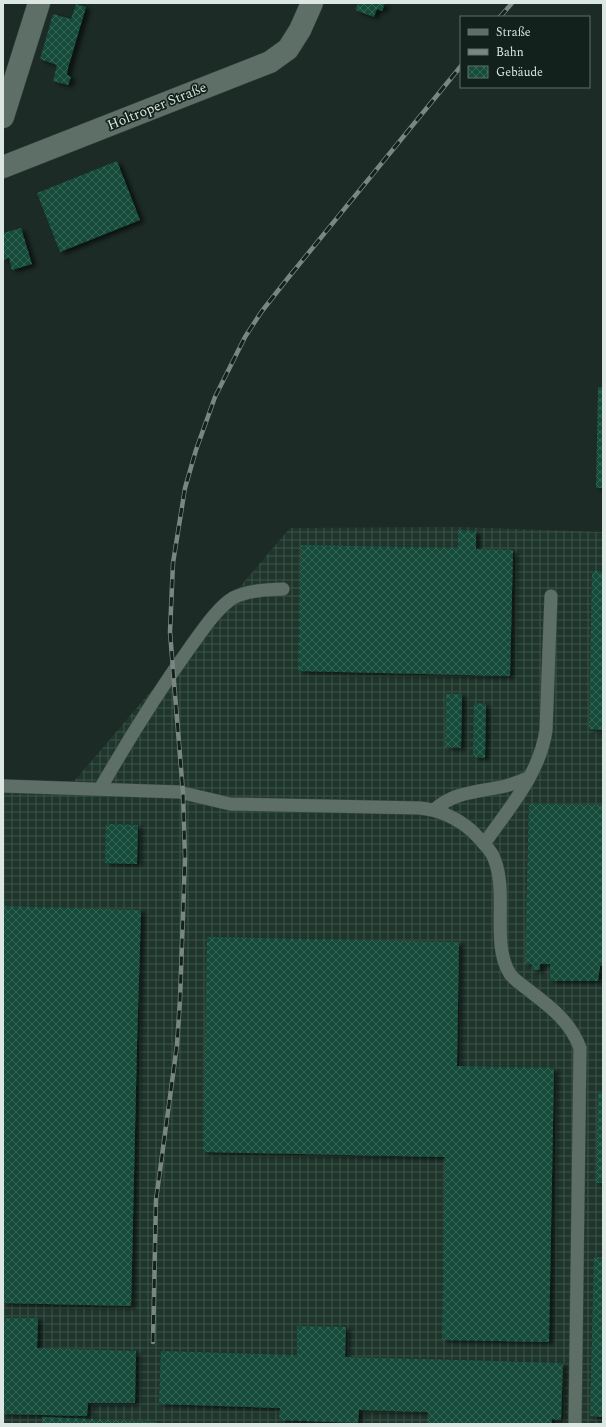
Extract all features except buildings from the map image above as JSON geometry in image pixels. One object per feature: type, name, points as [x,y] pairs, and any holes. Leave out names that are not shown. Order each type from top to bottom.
[{"type":"street","points":[[3,117],[39,3]]},
{"type":"street","name":"Holtroper Straße","points":[[3,167],[270,62],[288,49],[300,30],[312,3]]},
{"type":"lane","points":[[100,789],[172,672],[201,632],[222,608],[231,599],[242,594],[283,589]]},
{"type":"lane","points":[[484,844],[535,768],[544,745],[546,730],[550,596]]},
{"type":"lane","points":[[434,810],[443,802],[453,797],[470,792],[502,787],[528,778]]},
{"type":"lane","points":[[3,786],[179,792],[230,804],[420,808],[434,810],[458,820],[476,835],[492,854],[498,874],[501,902],[501,944],[510,974],[565,1021],[575,1036],[580,1048],[575,1424]]},
{"type":"shaded area","points":[[457,527],[603,532],[603,1424],[3,1424],[3,784],[71,785],[290,528]]},
{"type":"railway","points":[[501,16],[512,3]]},
{"type":"railway","points":[[153,1342],[156,1200],[177,1045],[180,1000],[185,858],[183,793],[170,632],[173,563],[185,488],[196,450],[215,397],[245,337],[262,311],[288,278],[460,67]]}]
